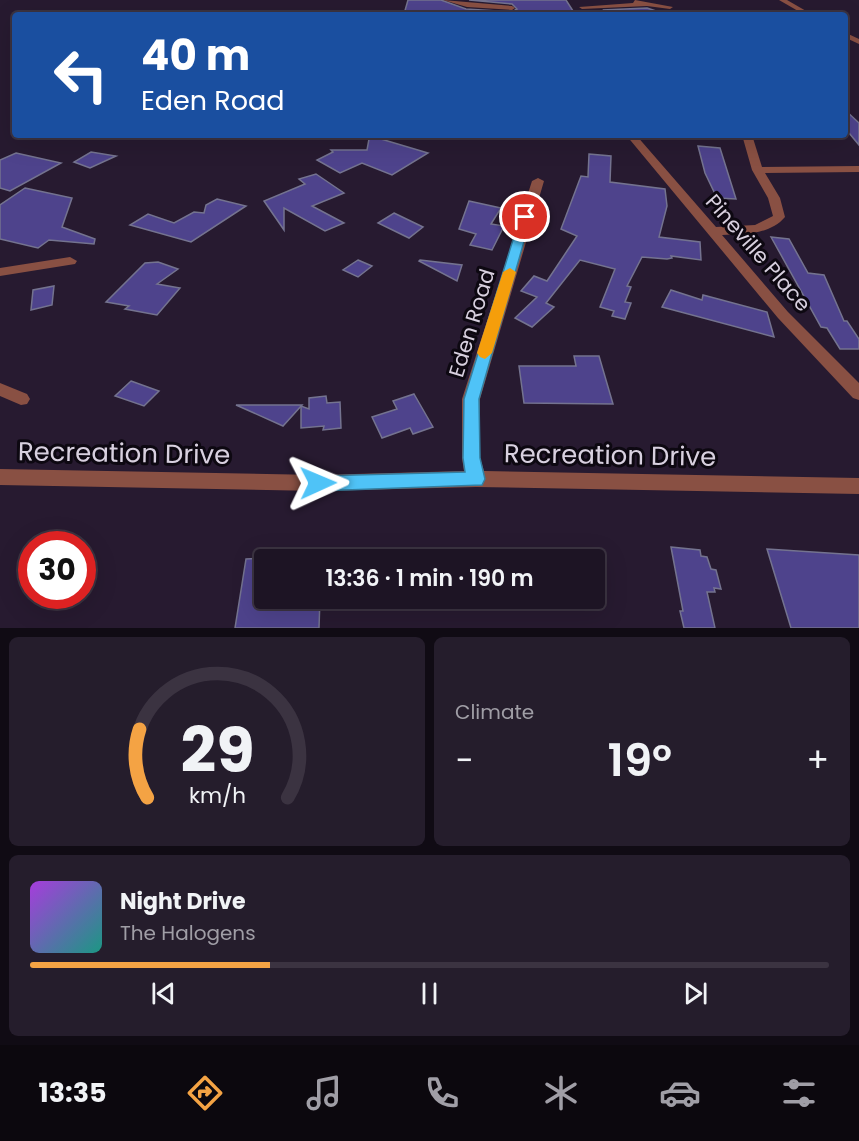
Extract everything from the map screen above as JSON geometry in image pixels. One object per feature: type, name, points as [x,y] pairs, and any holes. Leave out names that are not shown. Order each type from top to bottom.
[{"type":"street","points":[[446,0],[478,7],[512,8]]},
{"type":"street","points":[[504,0],[516,12]]},
{"type":"street","points":[[630,0],[644,5]]},
{"type":"street","points":[[666,0],[673,12]]},
{"type":"street","points":[[782,0],[804,12]]},
{"type":"street","points":[[582,7],[644,5],[670,7]]},
{"type":"street","name":"Pineville Place","points":[[634,138],[783,315],[859,394]]},
{"type":"street","points":[[711,231],[755,228],[773,223],[779,217],[774,198],[758,170],[748,138]]},
{"type":"street","points":[[758,170],[859,169]]},
{"type":"street","name":"Eden Road","points":[[476,479],[471,458],[471,399],[538,181]]},
{"type":"street","points":[[0,272],[70,261]]},
{"type":"street","points":[[0,389],[21,399]]},
{"type":"street","name":"Recreation Drive","points":[[0,477],[318,483],[476,479],[859,486]]},
{"type":"building","points":[[408,0],[441,0],[466,9],[512,12],[405,12]]},
{"type":"building","points":[[469,0],[566,0],[574,12],[512,12],[517,9],[512,4]]},
{"type":"building","points":[[647,8],[659,12],[606,12],[604,10]]},
{"type":"building","points":[[848,113],[859,123],[859,145],[848,132]]},
{"type":"building","points":[[369,139],[381,139],[428,153],[392,175],[362,163],[340,173],[317,160],[333,152],[331,150],[367,150]]},
{"type":"building","points":[[698,146],[720,148],[736,199],[717,198],[705,173]]},
{"type":"building","points":[[91,152],[116,156],[90,168],[74,162]]},
{"type":"building","points":[[16,153],[61,163],[10,191],[0,188],[0,160]]},
{"type":"building","points":[[589,154],[611,156],[610,182],[665,189],[667,206],[659,237],[700,242],[701,260],[671,256],[672,258],[667,259],[642,257],[627,286],[631,287],[625,302],[631,303],[625,319],[612,316],[614,311],[600,307],[615,269],[580,260],[546,303],[554,307],[532,327],[515,318],[537,297],[521,291],[534,276],[547,281],[577,236],[561,229],[581,176],[588,177]]},
{"type":"building","points":[[316,174],[344,193],[312,206],[344,223],[325,231],[284,208],[284,230],[264,201],[305,184],[299,179]]},
{"type":"building","points":[[25,188],[72,198],[62,227],[95,239],[94,244],[49,240],[38,248],[0,239],[0,205]]},
{"type":"building","points":[[217,199],[246,206],[191,242],[130,225],[148,214],[174,223],[194,212],[204,213],[206,205]]},
{"type":"building","points":[[469,201],[501,208],[491,224],[504,226],[492,250],[470,245],[476,234],[459,229]]},
{"type":"building","points":[[394,213],[423,227],[409,238],[378,223]]},
{"type":"building","points":[[771,237],[789,239],[808,273],[824,275],[844,321],[847,321],[859,339],[859,349],[840,349],[827,328],[821,327]]},
{"type":"building","points":[[358,260],[372,266],[358,277],[343,270]]},
{"type":"building","points":[[419,261],[462,265],[457,281]]},
{"type":"building","points":[[158,262],[178,269],[157,284],[180,288],[157,315],[125,309],[129,306],[106,302],[145,263]]},
{"type":"building","points":[[54,286],[52,305],[31,310],[33,290]]},
{"type":"building","points":[[671,290],[702,300],[703,295],[767,312],[774,337],[662,307]]},
{"type":"building","points":[[574,356],[599,356],[613,404],[524,403],[519,366],[576,366]]},
{"type":"building","points":[[131,381],[159,391],[144,406],[115,396]]},
{"type":"building","points":[[414,394],[433,427],[413,434],[410,428],[382,438],[372,417],[397,409],[393,401]]},
{"type":"building","points":[[326,396],[327,403],[340,402],[341,428],[323,430],[324,426],[301,428],[301,406],[309,409],[309,398]]},
{"type":"building","points":[[236,405],[302,405],[283,426]]},
{"type":"building","points":[[671,547],[700,550],[701,556],[707,557],[711,569],[716,570],[721,589],[714,588],[715,592],[707,592],[715,628],[684,628]]},
{"type":"building","points":[[767,549],[859,555],[859,628],[791,628]]},
{"type":"building","points":[[246,559],[254,559],[254,609],[320,609],[319,628],[235,628]]},
{"type":"slow traffic","points":[[485,353],[510,272]]},
{"type":"route","points":[[318,483],[476,479],[471,458],[471,399],[525,217]]}]
